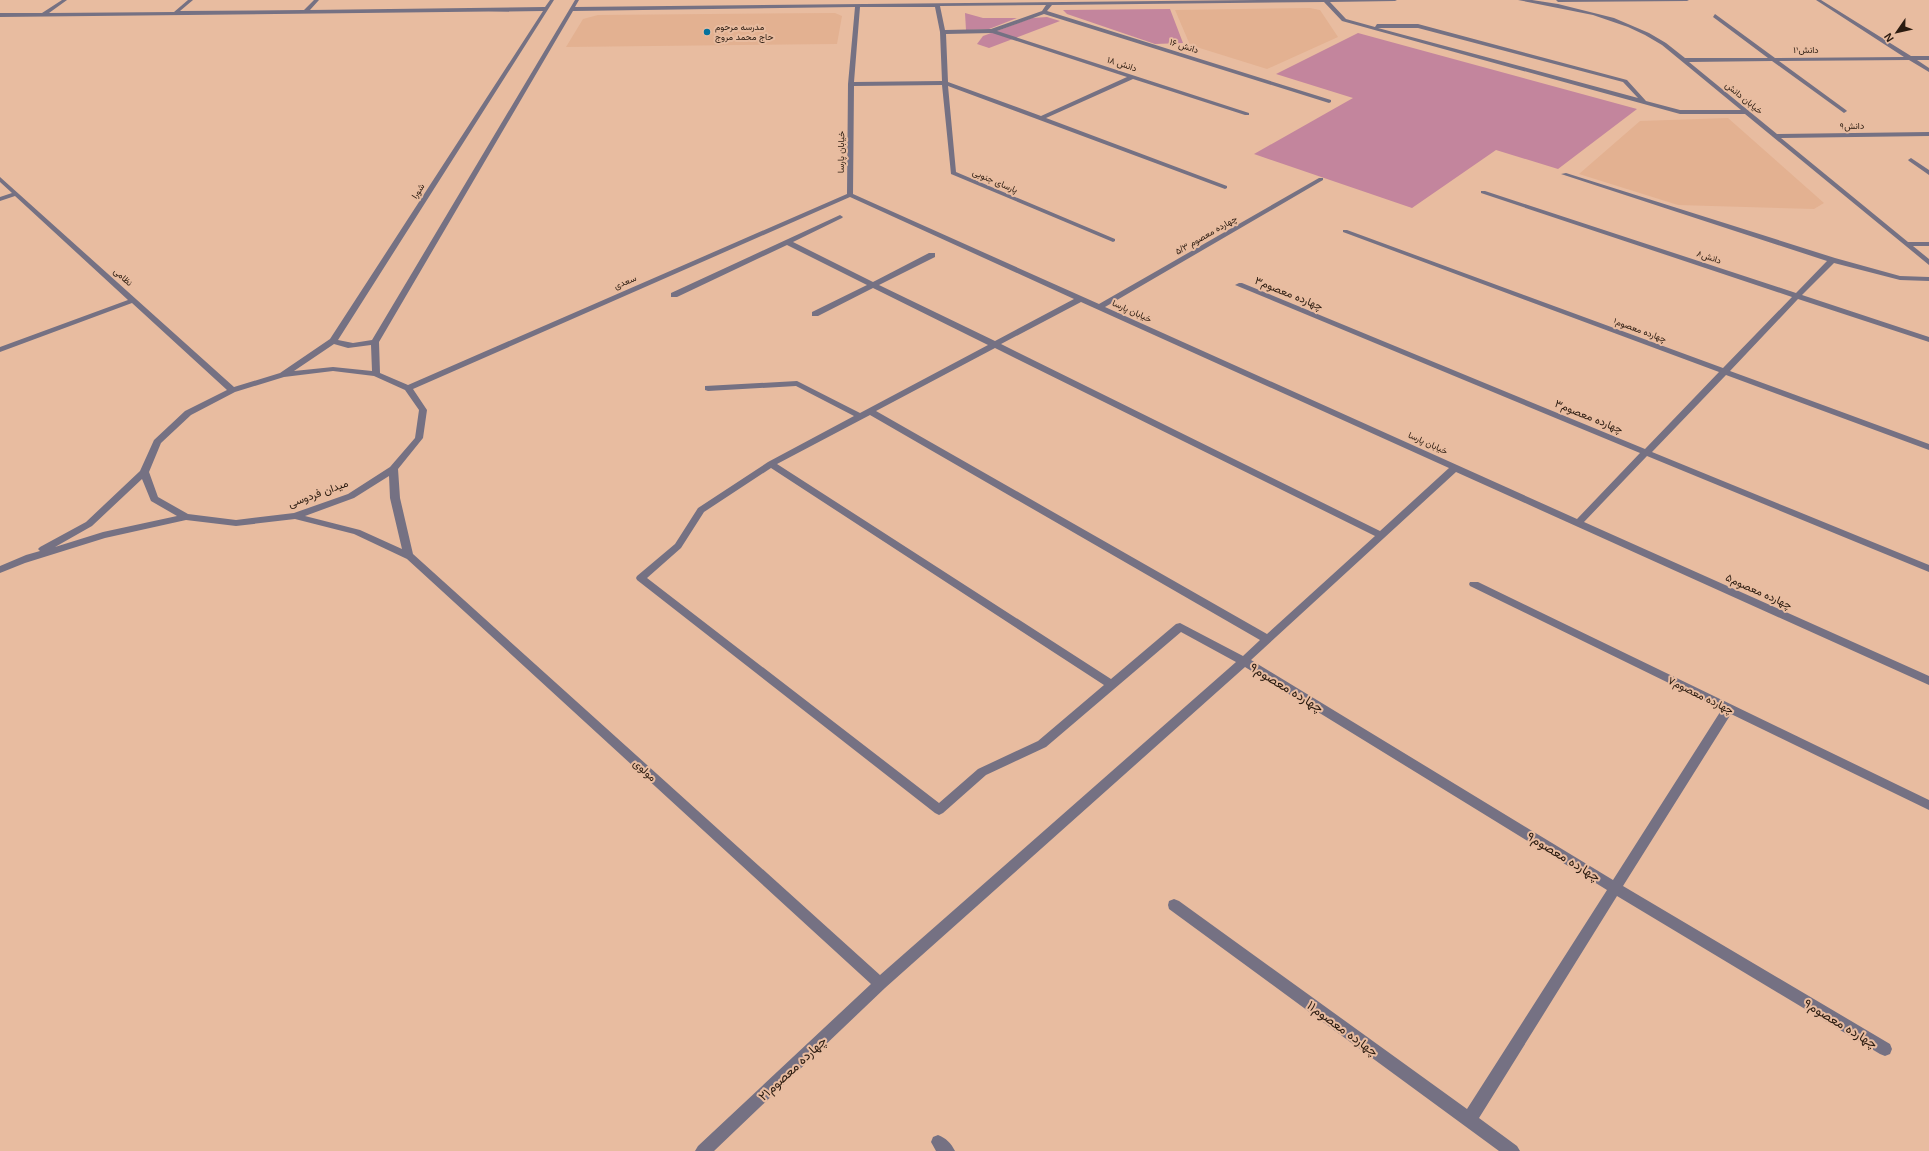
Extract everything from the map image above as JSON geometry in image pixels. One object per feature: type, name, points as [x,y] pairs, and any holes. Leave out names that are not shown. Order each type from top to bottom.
[{"type":"street","points":[[44,14],[66,0]]},
{"type":"street","points":[[174,13],[191,0]]},
{"type":"street","points":[[305,12],[317,0]]},
{"type":"street","name":"شورا","points":[[283,375],[333,340],[552,0]]},
{"type":"street","points":[[376,374],[375,342],[577,0]]},
{"type":"street","points":[[811,6],[812,0]]},
{"type":"street","points":[[572,9],[1190,1],[1395,0]]},
{"type":"street","name":"خیابان دانش","points":[[1520,0],[1584,11],[1618,20],[1645,32],[1683,60],[1929,263]]},
{"type":"street","points":[[1548,1],[1687,0]]},
{"type":"street","points":[[1818,0],[1929,70]]},
{"type":"street","points":[[1326,1],[1344,20],[1363,26],[1680,112],[1746,112]]},
{"type":"street","points":[[943,32],[992,31],[1044,12],[1050,4]]},
{"type":"street","points":[[937,5],[943,32],[945,83]]},
{"type":"street","name":"خیابان پارسا","points":[[858,6],[851,84],[850,195],[1579,522]]},
{"type":"street","points":[[0,15],[546,9]]},
{"type":"street","name":"دانش ۱۶","points":[[1044,12],[1329,101]]},
{"type":"street","points":[[1715,16],[1844,111]]},
{"type":"street","points":[[1363,26],[1418,26],[1625,81],[1644,102]]},
{"type":"street","name":"دانش ۱۸","points":[[992,31],[1247,114]]},
{"type":"street","name":"دانش۱۱","points":[[1683,60],[1929,58]]},
{"type":"street","points":[[1040,119],[1132,77]]},
{"type":"street","points":[[851,84],[945,83],[1225,187]]},
{"type":"street","name":"پارسای جنوبی","points":[[945,83],[953,173],[1113,240]]},
{"type":"street","name":"دانش۹","points":[[1775,136],[1929,134]]},
{"type":"street","points":[[1911,160],[1929,174]]},
{"type":"street","points":[[1564,174],[1832,260],[1900,278],[1929,279]]},
{"type":"street","name":"نظامی","points":[[0,179],[232,390]]},
{"type":"street","name":"چهارده معصوم ۵/۳","points":[[1099,307],[1321,179]]},
{"type":"street","name":"دانش۸","points":[[1483,192],[1929,340]]},
{"type":"street","points":[[0,199],[16,194]]},
{"type":"street","name":"سعدی","points":[[408,388],[850,195]]},
{"type":"street","points":[[674,295],[840,217]]},
{"type":"street","name":"چهارده معصوم۱","points":[[1345,231],[1929,446]]},
{"type":"street","points":[[787,242],[1380,535]]},
{"type":"street","points":[[1907,244],[1929,244]]},
{"type":"street","points":[[815,314],[932,255]]},
{"type":"street","points":[[1579,522],[1832,260]]},
{"type":"street","name":"چهارده معصوم۳","points":[[1239,285],[1929,569]]},
{"type":"street","points":[[771,464],[1111,684],[1042,744],[982,772],[939,810],[641,578],[678,546],[701,510],[771,464],[1080,299]]},
{"type":"street","points":[[0,350],[134,300]]},
{"type":"street","points":[[333,340],[340,344],[351,345],[363,345],[375,342]]},
{"type":"street","points":[[0,570],[23,560],[89,524],[144,472],[157,442],[188,413],[232,390],[283,375],[333,369],[376,374],[408,388]]},
{"type":"street","points":[[708,388],[797,383],[860,416]]},
{"type":"street","name":"میدان فردوسی","points":[[144,472],[154,499],[186,517],[236,523],[295,516],[351,496],[393,469],[419,438],[423,410],[408,388]]},
{"type":"street","points":[[870,411],[1267,639]]},
{"type":"street","name":"چهارده معصوم۲۱","points":[[703,1151],[880,984],[1244,661],[1456,467]]},
{"type":"street","points":[[393,469],[395,498],[410,556]]},
{"type":"street","name":"مولوی","points":[[295,516],[357,532],[410,556],[880,984]]},
{"type":"street","points":[[23,560],[103,535],[186,517]]},
{"type":"street","name":"چهارده معصوم۵","points":[[1579,522],[1929,681]]},
{"type":"street","name":"چهارده معصوم۷","points":[[1474,584],[1929,805]]},
{"type":"street","name":"چهارده معصوم۹","points":[[1111,684],[1180,627],[1244,661],[1615,888],[1885,1049]]},
{"type":"street","points":[[1469,1120],[1729,708]]},
{"type":"street","name":"چهارده معصوم۱۱","points":[[1174,905],[1512,1151]]},
{"type":"shaded area","points":[[1310,8],[1320,10],[1338,37],[1267,69],[1190,45],[1175,10]]},
{"type":"shaded area","points":[[1170,9],[1183,43],[1155,44],[1067,14],[1063,10]]},
{"type":"shaded area","name":"مدرسه مرحوم حاج محمد مروج","points":[[835,13],[842,16],[837,44],[566,47],[583,19],[598,15]]},
{"type":"shaded area","points":[[965,13],[983,18],[1017,18],[989,29],[966,30]]},
{"type":"shaded area","points":[[1047,17],[1060,21],[989,48],[977,44],[983,36],[1032,18]]},
{"type":"shaded area","points":[[1358,33],[1637,109],[1558,169],[1496,150],[1412,208],[1254,154],[1353,98],[1276,74]]},
{"type":"shaded area","points":[[1728,118],[1824,203],[1814,209],[1678,205],[1579,174],[1640,121]]},
{"type":"place","name":"مدرسه مرحوم حاج محمد مروج","points":[[707,32]]}]
